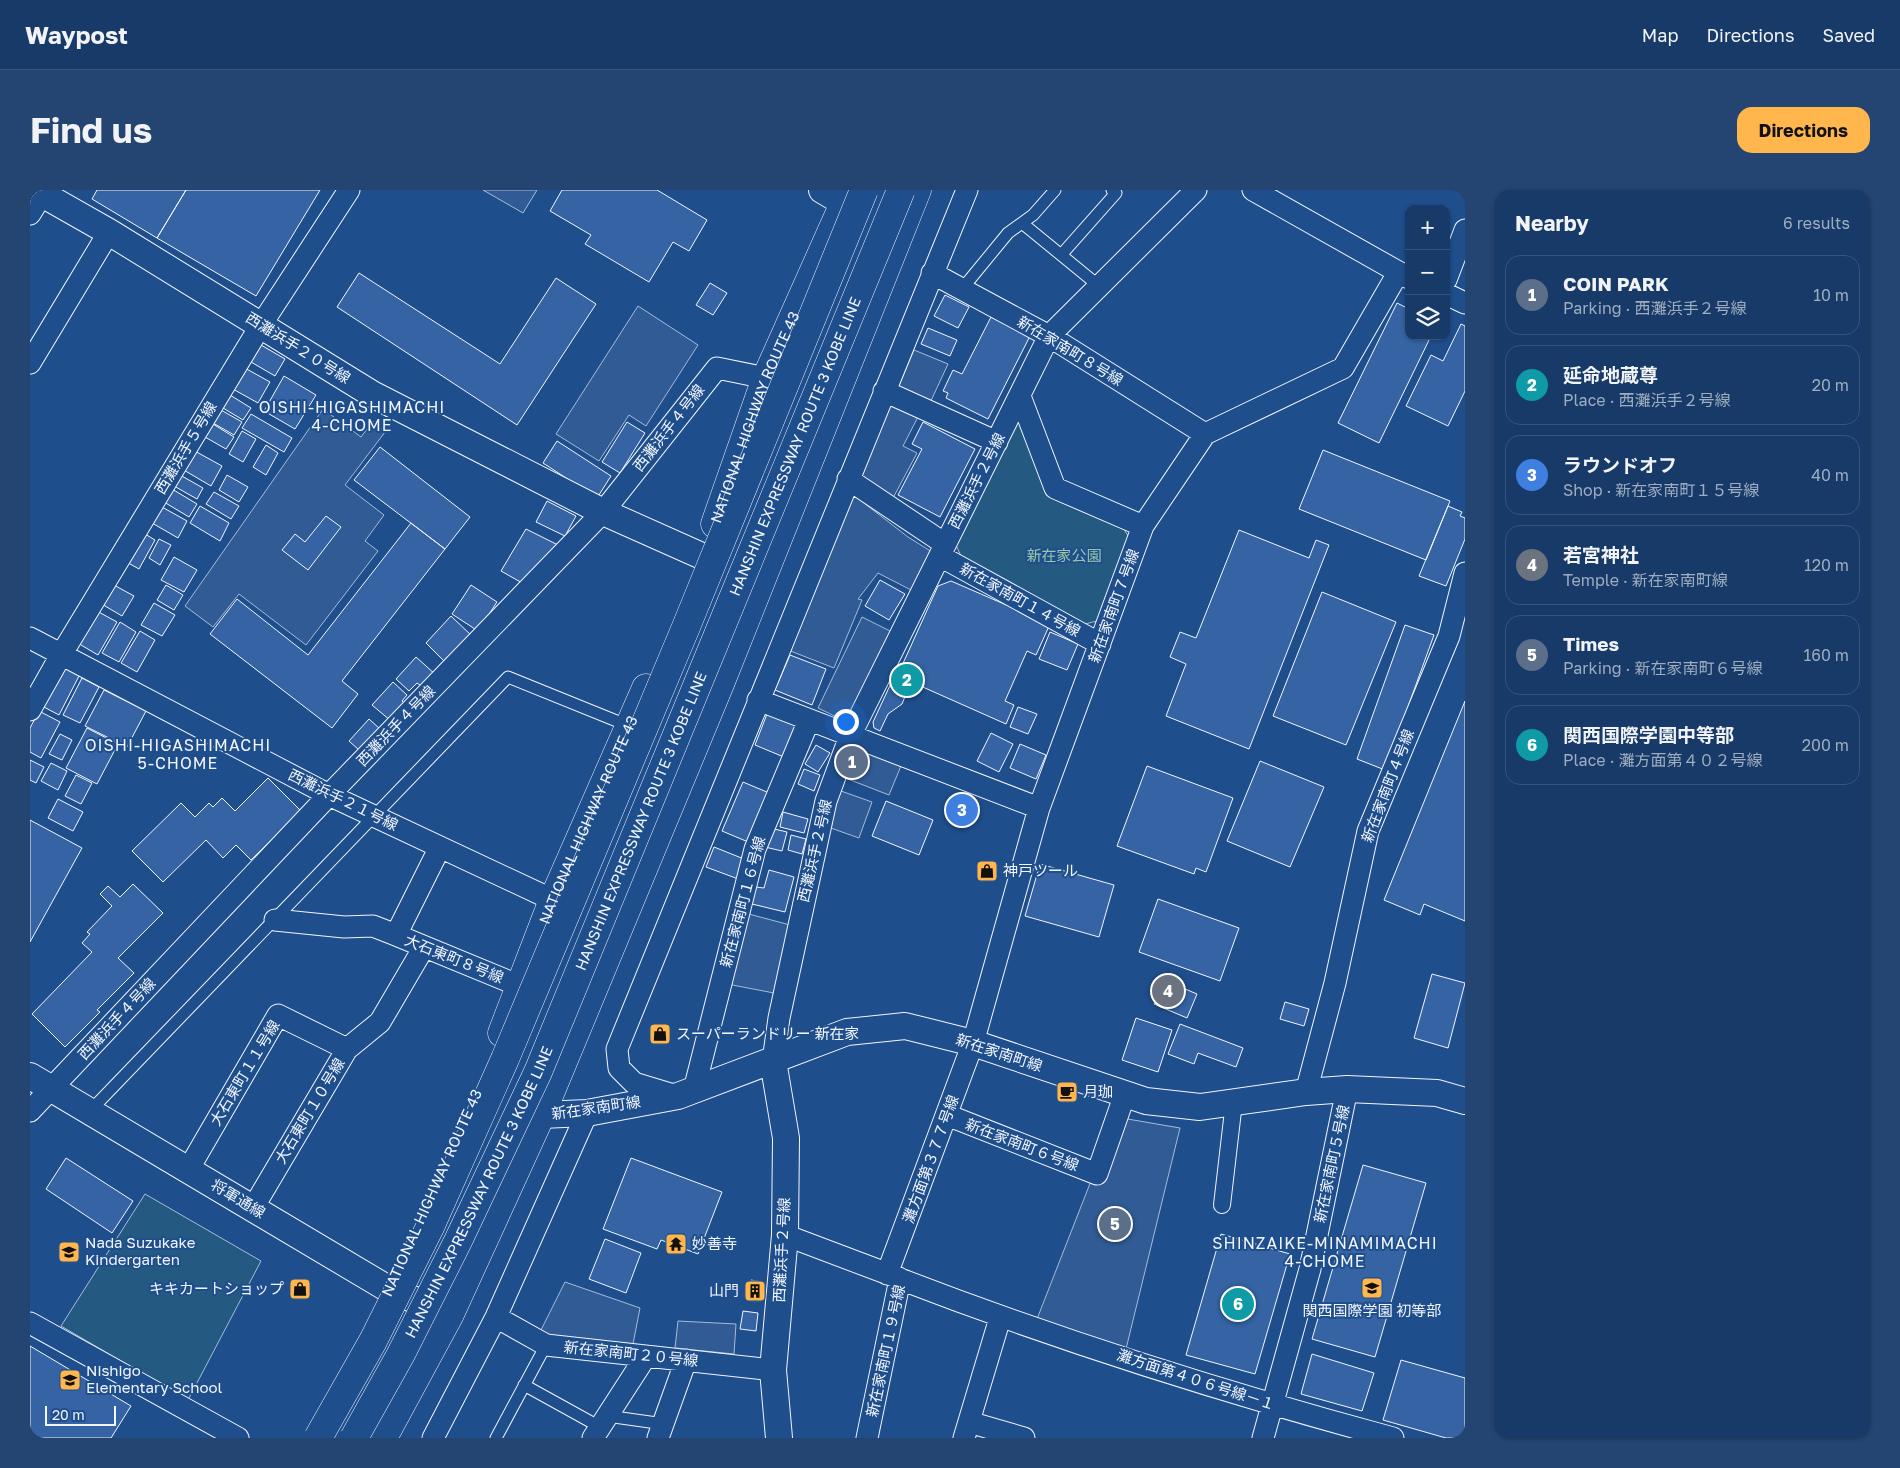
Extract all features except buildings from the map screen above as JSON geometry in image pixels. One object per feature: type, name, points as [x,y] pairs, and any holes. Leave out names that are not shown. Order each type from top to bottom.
[{"type":"highway","name":"HANSHIN EXPRESSWAY ROUTE 3 KOBE LINE","points":[[354,1438],[401,1354],[445,1267],[538,1072],[901,190]]},
{"type":"highway","points":[[383,1438],[450,1314],[541,1115],[720,684],[917,190]]},
{"type":"highway","name":"HANSHIN EXPRESSWAY ROUTE 3 KOBE LINE","points":[[318,1438],[373,1341],[430,1227],[505,1059],[686,627],[845,193]]},
{"type":"highway","name":"NATIONAL HIGHWAY ROUTE 43","points":[[304,1438],[390,1290],[502,1035],[553,900],[704,557],[766,378],[845,193]]},
{"type":"street","name":"西灘浜手５号線","points":[[30,710],[61,655],[261,325],[349,190]]},
{"type":"street","points":[[686,1093],[634,1083],[619,1068],[617,1049],[967,190]]},
{"type":"street","name":"西灘浜手２号線","points":[[779,1438],[773,1370],[785,1235],[786,1138],[773,1061],[779,1018],[826,800],[850,736],[1049,336],[1196,190]]},
{"type":"street","points":[[1205,434],[1344,368],[1404,275],[1253,190]]},
{"type":"street","name":"西灘浜手２０号線","points":[[38,197],[109,232],[372,394],[603,512],[704,557]]},
{"type":"street","points":[[1450,269],[1465,230]]},
{"type":"street","points":[[30,363],[109,232]]},
{"type":"street","name":"新在家南町８号線","points":[[932,273],[1049,336],[1205,434]]},
{"type":"street","points":[[1448,295],[1465,303]]},
{"type":"street","name":"西灘浜手４号線","points":[[30,1111],[41,1082],[329,795],[603,512],[717,368],[766,378]]},
{"type":"street","points":[[884,391],[997,442]]},
{"type":"street","points":[[1020,396],[1055,488],[1143,526]]},
{"type":"street","name":"新在家南町７号線","points":[[973,1042],[1039,808],[1143,526],[1205,434]]},
{"type":"street","name":"新在家南町１４号線","points":[[848,479],[943,550],[1100,644]]},
{"type":"street","name":"新在家南町４号線","points":[[1306,1092],[1335,982],[1368,831],[1449,636],[1465,572]]},
{"type":"street","name":"西灘浜手２１号線","points":[[30,638],[329,795],[553,900]]},
{"type":"street","points":[[758,700],[1039,808]]},
{"type":"street","name":"新在家南町１６号線","points":[[686,1093],[755,849],[809,720]]},
{"type":"street","name":"大石東町８号線","points":[[440,847],[396,935],[520,986]]},
{"type":"street","points":[[275,920],[344,927],[372,926],[396,935]]},
{"type":"street","name":"大石東町１０号線","points":[[253,1208],[347,1049],[380,1022],[424,946]]},
{"type":"street","name":"大石東町１１号線","points":[[188,1170],[278,1015],[347,1049]]},
{"type":"street","name":"新在家南町線","points":[[541,1115],[588,1113],[686,1093],[848,1032],[905,1026],[973,1042],[1146,1101],[1200,1107],[1306,1092],[1347,1089],[1437,1093],[1465,1101]]},
{"type":"street","name":"灘方面第３７７号線","points":[[894,1276],[973,1042]]},
{"type":"street","name":"将軍通線","points":[[41,1082],[390,1290],[450,1314]]},
{"type":"street","name":"新在家南町５号線","points":[[1263,1438],[1310,1269],[1347,1089]]},
{"type":"street","name":"新在家南町６号線","points":[[948,1115],[1097,1174],[1124,1094]]},
{"type":"street","points":[[1222,1206],[1234,1102]]},
{"type":"street","points":[[433,1438],[496,1317],[588,1113]]},
{"type":"street","points":[[785,1235],[894,1276]]},
{"type":"street","name":"新在家南町１９号線","points":[[867,1438],[894,1276],[1000,1318]]},
{"type":"street","name":"新在家南町２０号線","points":[[496,1317],[546,1345],[773,1370]]},
{"type":"street","points":[[1000,1318],[966,1430],[1024,1438]]},
{"type":"street","name":"灘方面第４０６号線－１","points":[[1000,1318],[1272,1405],[1393,1438]]},
{"type":"street","points":[[30,1323],[238,1438]]},
{"type":"street","points":[[600,1427],[646,1356]]},
{"type":"street","points":[[661,1431],[686,1360]]},
{"type":"lane","points":[[962,289],[1008,232],[1033,215],[1055,190]]},
{"type":"lane","points":[[1062,254],[1116,193],[1112,190]]},
{"type":"lane","points":[[1022,223],[1099,286]]},
{"type":"lane","points":[[90,1111],[508,676],[629,726]]},
{"type":"lane","points":[[496,1438],[546,1345]]},
{"type":"lane","points":[[524,1386],[600,1427],[661,1431]]},
{"type":"green space","name":"新在家公園","points":[[1021,410],[1050,492],[1122,526],[1130,539],[1097,621],[1081,625],[962,558],[955,543]]},
{"type":"green space","points":[[145,1194],[261,1261],[188,1400],[61,1326]]},
{"type":"shaded area","points":[[483,190],[537,190],[523,213]]},
{"type":"shaded area","points":[[638,306],[698,345],[646,426],[629,415],[599,461],[556,434]]},
{"type":"shaded area","points":[[914,350],[948,364],[929,405],[898,388]]},
{"type":"shaded area","points":[[892,401],[920,413],[903,446],[917,453],[893,498],[859,477]]},
{"type":"shaded area","points":[[323,409],[361,437],[373,421],[385,432],[345,485],[384,515],[365,541],[378,551],[306,645],[239,594],[213,627],[185,606]]},
{"type":"shaded area","points":[[851,493],[908,537],[932,552],[913,591],[878,573],[858,599],[862,600],[834,668],[788,650]]},
{"type":"shaded area","points":[[862,617],[892,632],[851,719],[845,721],[818,708]]},
{"type":"shaded area","points":[[851,746],[903,761],[889,795],[840,776]]},
{"type":"shaded area","points":[[841,791],[872,802],[859,838],[828,827]]},
{"type":"shaded area","points":[[745,913],[790,925],[774,993],[727,984]]},
{"type":"shaded area","points":[[1116,1117],[1180,1128],[1126,1349],[1037,1319]]},
{"type":"shaded area","points":[[565,1282],[640,1308],[633,1344],[539,1334]]},
{"type":"shaded area","points":[[678,1321],[736,1324],[734,1354],[675,1348]]},
{"type":"place","name":"延命地蔵尊","points":[[907,680]]},
{"type":"place","name":"COIN PARK","points":[[852,762]]},
{"type":"place","name":"ラウンドオフ","points":[[962,810]]},
{"type":"place","name":"神戸ツール","points":[[987,871]]},
{"type":"place","name":"若宮神社","points":[[1168,991]]},
{"type":"place","name":"スーパーランドリー 新在家","points":[[660,1034]]},
{"type":"place","name":"月珈","points":[[1067,1092]]},
{"type":"place","name":"Times","points":[[1115,1224]]},
{"type":"place","name":"妙善寺","points":[[676,1244]]},
{"type":"place","name":"Nada Suzukake Kindergarten","points":[[69,1252]]},
{"type":"place","name":"関西国際学園 初等部","points":[[1372,1288]]},
{"type":"place","name":"キキカートショップ","points":[[300,1289]]},
{"type":"place","name":"山門","points":[[755,1291]]},
{"type":"place","name":"関西国際学園中等部","points":[[1238,1304]]},
{"type":"place","name":"Nishigo Elementary School","points":[[70,1380]]},
{"type":"district","name":"OISHI-HIGASHIMACHI 4-CHOME","points":[[352,416]]},
{"type":"district","name":"OISHI-HIGASHIMACHI 5-CHOME","points":[[178,754]]},
{"type":"district","name":"SHINZAIKE-MINAMIMACHI 4-CHOME","points":[[1325,1252]]}]
